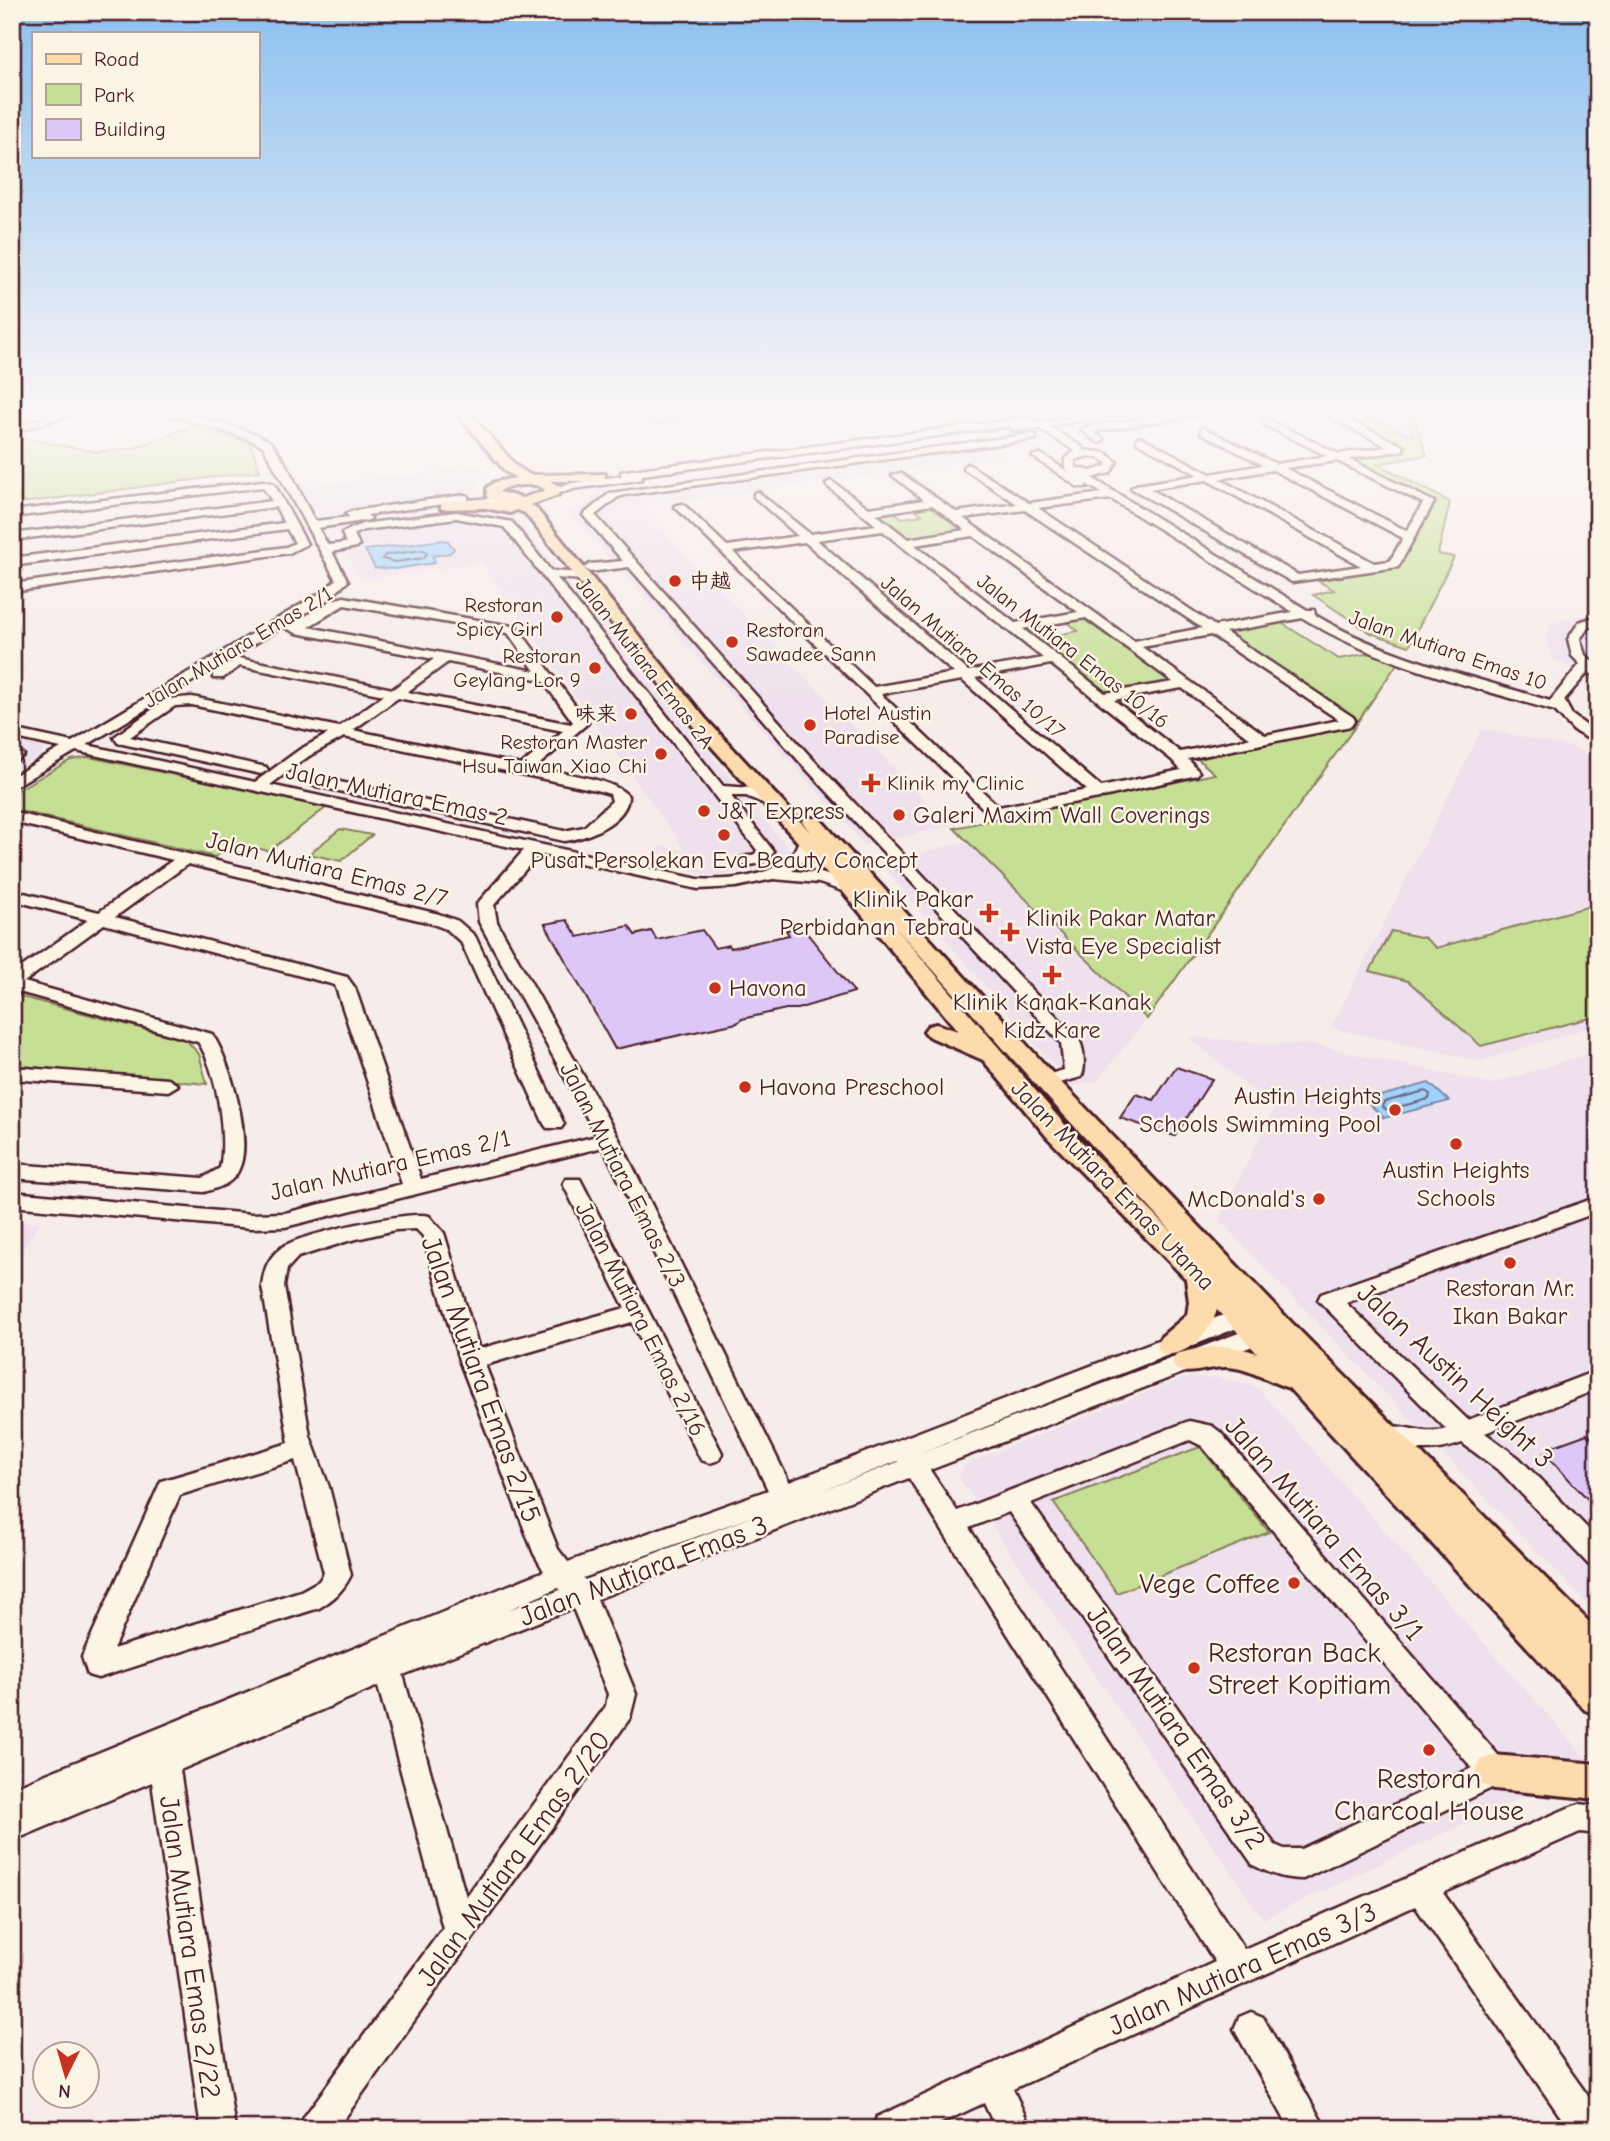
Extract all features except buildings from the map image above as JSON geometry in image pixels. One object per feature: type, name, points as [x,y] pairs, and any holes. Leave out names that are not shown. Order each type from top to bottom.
[{"type":"main road","points":[[519,511],[542,515]]},
{"type":"main road","name":"Jalan Mutiara Emas Utama","points":[[532,511],[542,515],[699,722],[850,889],[970,1013],[1060,1077],[1260,1322],[1301,1381],[1598,1699]]},
{"type":"main road","points":[[542,515],[543,511]]},
{"type":"main road","points":[[542,515],[545,511]]},
{"type":"main road","name":"Jalan Mutiara Emas Utama","points":[[582,569],[715,720],[848,859],[970,1013],[1002,1068],[1057,1132],[1200,1276],[1260,1322],[1388,1436],[1598,1655]]},
{"type":"main road","points":[[936,1031],[969,1044],[1002,1068]]},
{"type":"main road","points":[[1200,1276],[1205,1306],[1203,1316],[1179,1353],[1239,1358],[1301,1381]]},
{"type":"main road","points":[[1494,1772],[1598,1782]]},
{"type":"street","points":[[12,514],[37,511]]},
{"type":"street","points":[[12,537],[218,511]]},
{"type":"street","points":[[12,588],[297,548],[301,544],[284,511]]},
{"type":"street","name":"Jalan Mutiara Emas 2/1","points":[[12,784],[341,584],[342,578],[304,511]]},
{"type":"street","points":[[311,523],[396,511]]},
{"type":"street","points":[[592,511],[589,513],[632,563],[813,767],[1068,1038],[1072,1044],[1060,1077]]},
{"type":"street","points":[[684,511],[995,812],[1005,813],[1099,793]]},
{"type":"street","name":"Jalan Mutiara Emas 10/17","points":[[775,511],[1099,793]]},
{"type":"street","points":[[865,512],[872,511]]},
{"type":"street","points":[[946,511],[1261,739]]},
{"type":"street","points":[[953,516],[990,511]]},
{"type":"street","points":[[1033,511],[1348,720],[1346,723],[1177,757]]},
{"type":"street","name":"Jalan Mutiara Emas 10","points":[[1142,511],[1342,637],[1393,656],[1558,704]]},
{"type":"street","points":[[1179,511],[1290,577],[1305,580],[1394,564],[1424,511]]},
{"type":"street","points":[[1270,511],[1374,568]]},
{"type":"street","points":[[1360,511],[1409,536]]},
{"type":"street","name":"Jalan Mutiara Emas 10/16","points":[[865,512],[1192,770],[1188,774],[1099,793]]},
{"type":"street","name":"Jalan Mutiara Emas 2A","points":[[326,549],[353,545],[348,533],[357,528],[450,515],[508,524],[766,852],[761,857],[747,861]]},
{"type":"street","points":[[12,562],[292,525]]},
{"type":"street","points":[[725,550],[884,527]]},
{"type":"street","points":[[904,543],[974,533]]},
{"type":"street","points":[[548,574],[632,563]]},
{"type":"street","points":[[296,629],[344,601],[512,630],[581,723],[524,770]]},
{"type":"street","points":[[1131,645],[1216,631],[1301,611]]},
{"type":"street","points":[[1012,627],[1088,614]]},
{"type":"street","points":[[1598,620],[1583,625],[1574,639],[1576,650],[1592,670],[1558,704],[1582,730],[1598,740]]},
{"type":"street","points":[[275,625],[548,677]]},
{"type":"street","points":[[257,788],[303,753],[342,732],[446,657]]},
{"type":"street","points":[[872,692],[1053,660]]},
{"type":"street","points":[[261,770],[122,740],[123,733],[238,662],[574,729]]},
{"type":"street","points":[[1102,698],[1183,684]]},
{"type":"street","points":[[172,702],[192,701],[599,786],[615,791],[620,796],[620,802],[591,832],[564,836],[317,782]]},
{"type":"street","points":[[43,740],[103,729],[101,741],[113,756]]},
{"type":"street","points":[[274,792],[322,755],[342,732]]},
{"type":"street","name":"Jalan Mutiara Emas 2","points":[[12,733],[501,842],[708,885],[773,873],[821,878],[850,889]]},
{"type":"street","points":[[43,740],[53,748],[45,765]]},
{"type":"street","points":[[12,751],[17,755],[12,760]]},
{"type":"street","points":[[45,765],[79,755],[113,756]]},
{"type":"street","points":[[720,791],[742,782],[741,768]]},
{"type":"street","points":[[210,778],[249,780],[279,772]]},
{"type":"street","points":[[297,774],[290,788],[299,796],[317,801]]},
{"type":"street","points":[[720,791],[748,791],[772,802]]},
{"type":"street","name":"Jalan Mutiara Emas 2/7","points":[[12,817],[433,918],[458,929],[469,940],[554,1124]]},
{"type":"street","name":"Jalan Mutiara Emas 2","points":[[773,873],[797,860],[807,840]]},
{"type":"street","points":[[501,842],[517,852],[520,857],[517,866]]},
{"type":"street","name":"Jalan Mutiara Emas 2/3","points":[[534,849],[485,904],[488,922],[609,1139],[787,1504]]},
{"type":"street","points":[[517,866],[536,860],[575,858]]},
{"type":"street","points":[[12,983],[185,859]]},
{"type":"street","points":[[12,895],[341,981],[346,988],[414,1188]]},
{"type":"street","points":[[12,983],[197,1034],[208,1040],[216,1058],[234,1137],[233,1158],[223,1177],[214,1182],[193,1186],[12,1171]]},
{"type":"street","points":[[12,1073],[169,1085]]},
{"type":"street","name":"Jalan Mutiara Emas 2/1","points":[[12,1199],[268,1221],[305,1216],[609,1139]]},
{"type":"street","name":"Jalan Mutiara Emas 2/16","points":[[573,1184],[710,1453]]},
{"type":"street","name":"Jalan Austin Height 3","points":[[1598,1204],[1329,1300],[1465,1432],[1510,1465],[1598,1558]]},
{"type":"street","name":"Jalan Mutiara Emas 2/15","points":[[304,1448],[298,1436],[273,1286],[276,1267],[290,1252],[344,1235],[395,1223],[421,1221],[433,1233],[471,1360],[547,1554],[571,1584]]},
{"type":"street","points":[[471,1360],[638,1312]]},
{"type":"street","name":"Jalan Mutiara Emas 3","points":[[12,1802],[571,1584],[1260,1322]]},
{"type":"street","points":[[1388,1436],[1414,1441],[1440,1441],[1598,1379]]},
{"type":"street","name":"Jalan Mutiara Emas 3/1","points":[[952,1524],[1189,1430],[1203,1433],[1220,1449],[1494,1772]]},
{"type":"street","points":[[304,1448],[338,1575],[328,1589],[309,1600],[98,1666],[96,1657],[170,1488],[179,1483],[304,1448]]},
{"type":"street","points":[[909,1457],[1238,1968]]},
{"type":"street","name":"Jalan Mutiara Emas 3/2","points":[[1014,1499],[1264,1854],[1282,1864],[1303,1864],[1494,1772]]},
{"type":"street","name":"Jalan Mutiara Emas 3","points":[[12,1827],[387,1669],[571,1584]]},
{"type":"street","name":"Jalan Mutiara Emas 2/20","points":[[316,2129],[621,1709],[622,1694],[571,1584]]},
{"type":"street","points":[[387,1669],[460,1932]]},
{"type":"street","name":"Jalan Mutiara Emas 2/22","points":[[164,1765],[218,2129]]},
{"type":"street","name":"Jalan Mutiara Emas 3/3","points":[[889,2129],[1238,1968],[1579,1818],[1598,1819]]},
{"type":"street","points":[[1420,1888],[1590,2129]]},
{"type":"street","points":[[1251,2029],[1310,2129]]},
{"type":"street","points":[[992,2081],[1014,2129]]},
{"type":"shaded area","points":[[317,511],[364,511],[321,516]]},
{"type":"shaded area","points":[[440,511],[486,511],[515,517],[790,850],[780,863],[716,877],[645,861],[661,846],[686,851],[481,563],[360,580],[333,528],[338,525]]},
{"type":"shaded area","points":[[643,511],[951,826],[865,845],[568,512]]},
{"type":"shaded area","points":[[1598,611],[1598,682],[1554,659],[1546,640],[1550,623]]},
{"type":"shaded area","points":[[1482,729],[1573,747],[1598,762],[1598,1025],[1481,1061],[1331,1028]]},
{"type":"shaded area","points":[[12,741],[42,747],[42,754],[12,772]]},
{"type":"shaded area","points":[[968,842],[1147,1019],[1098,1080],[1072,1087],[878,861]]},
{"type":"shaded area","points":[[1189,1037],[1310,1044],[1491,1084],[1598,1051],[1598,1615],[1219,1220],[1274,1109]]},
{"type":"shaded area","points":[[12,1221],[40,1222],[12,1265]]},
{"type":"shaded area","points":[[1186,1377],[1220,1378],[1257,1387],[1591,1764],[1263,1919],[959,1478],[965,1464]]},
{"type":"green space","points":[[893,511],[902,518],[922,515],[917,511],[936,511],[963,531],[918,538],[907,537],[877,515]]},
{"type":"green space","points":[[1431,511],[1448,511],[1438,554],[1454,557],[1409,646],[1371,633],[1313,595],[1334,590],[1318,581],[1399,566]]},
{"type":"green space","points":[[1083,619],[1169,681],[1115,693],[1104,692],[1025,631],[1042,625],[1057,635],[1078,631],[1066,621]]},
{"type":"green space","points":[[1280,622],[1339,659],[1376,652],[1399,661],[1358,721],[1229,635],[1231,631]]},
{"type":"green space","points":[[1357,724],[1147,1019],[954,828],[1215,774],[1198,759]]},
{"type":"green space","points":[[89,757],[327,807],[269,851],[234,843],[215,857],[12,809],[12,793],[71,760]]},
{"type":"green space","points":[[340,829],[372,835],[341,861],[309,854]]},
{"type":"green space","points":[[1598,904],[1598,1016],[1481,1046],[1408,981],[1370,971],[1391,931],[1425,938],[1436,948]]},
{"type":"green space","points":[[18,996],[186,1040],[199,1054],[207,1084],[12,1065],[12,997]]},
{"type":"green space","points":[[1200,1447],[1269,1532],[1117,1593],[1053,1502]]},
{"type":"water","points":[[448,541],[454,549],[450,553],[433,556],[435,563],[395,569],[375,568],[365,550]]},
{"type":"water","name":"Austin Heights Schools Swimming Pool","points":[[1429,1083],[1449,1101],[1384,1118],[1365,1100]]},
{"type":"place","name":"中越","points":[[675,581]]},
{"type":"place","name":"Restoran Spicy Girl","points":[[557,617]]},
{"type":"place","name":"Restoran Sawadee Sann","points":[[732,642]]},
{"type":"place","name":"Restoran Geylang Lor 9","points":[[595,668]]},
{"type":"place","name":"味来","points":[[631,714]]},
{"type":"place","name":"Hotel Austin Paradise","points":[[810,725]]},
{"type":"place","name":"Restoran Master Hsu Taiwan Xiao Chi","points":[[661,754]]},
{"type":"place","name":"Klinik my Clinic","points":[[871,783]]},
{"type":"place","name":"J&T Express","points":[[704,811]]},
{"type":"place","name":"Galeri Maxim Wall Coverings","points":[[899,815]]},
{"type":"place","name":"Pusat Persolekan Eva Beauty Concept","points":[[724,835]]},
{"type":"place","name":"Klinik Pakar Perbidanan Tebrau","points":[[989,913]]},
{"type":"place","name":"Klinik Pakar Matar Vista Eye Specialist","points":[[1010,932]]},
{"type":"place","name":"Klinik Kanak-Kanak Kidz Kare","points":[[1052,975]]},
{"type":"place","name":"Havona","points":[[715,988]]},
{"type":"place","name":"Havona Preschool","points":[[745,1087]]},
{"type":"place","name":"Austin Heights Schools Swimming Pool","points":[[1395,1110]]},
{"type":"place","name":"Austin Heights Schools","points":[[1456,1144]]},
{"type":"place","name":"McDonald's","points":[[1319,1199]]},
{"type":"place","name":"Restoran Mr. Ikan Bakar","points":[[1510,1263]]},
{"type":"place","name":"Vege Coffee","points":[[1294,1583]]},
{"type":"place","name":"Restoran Back Street Kopitiam","points":[[1194,1668]]},
{"type":"place","name":"Restoran Charcoal House","points":[[1429,1750]]}]
